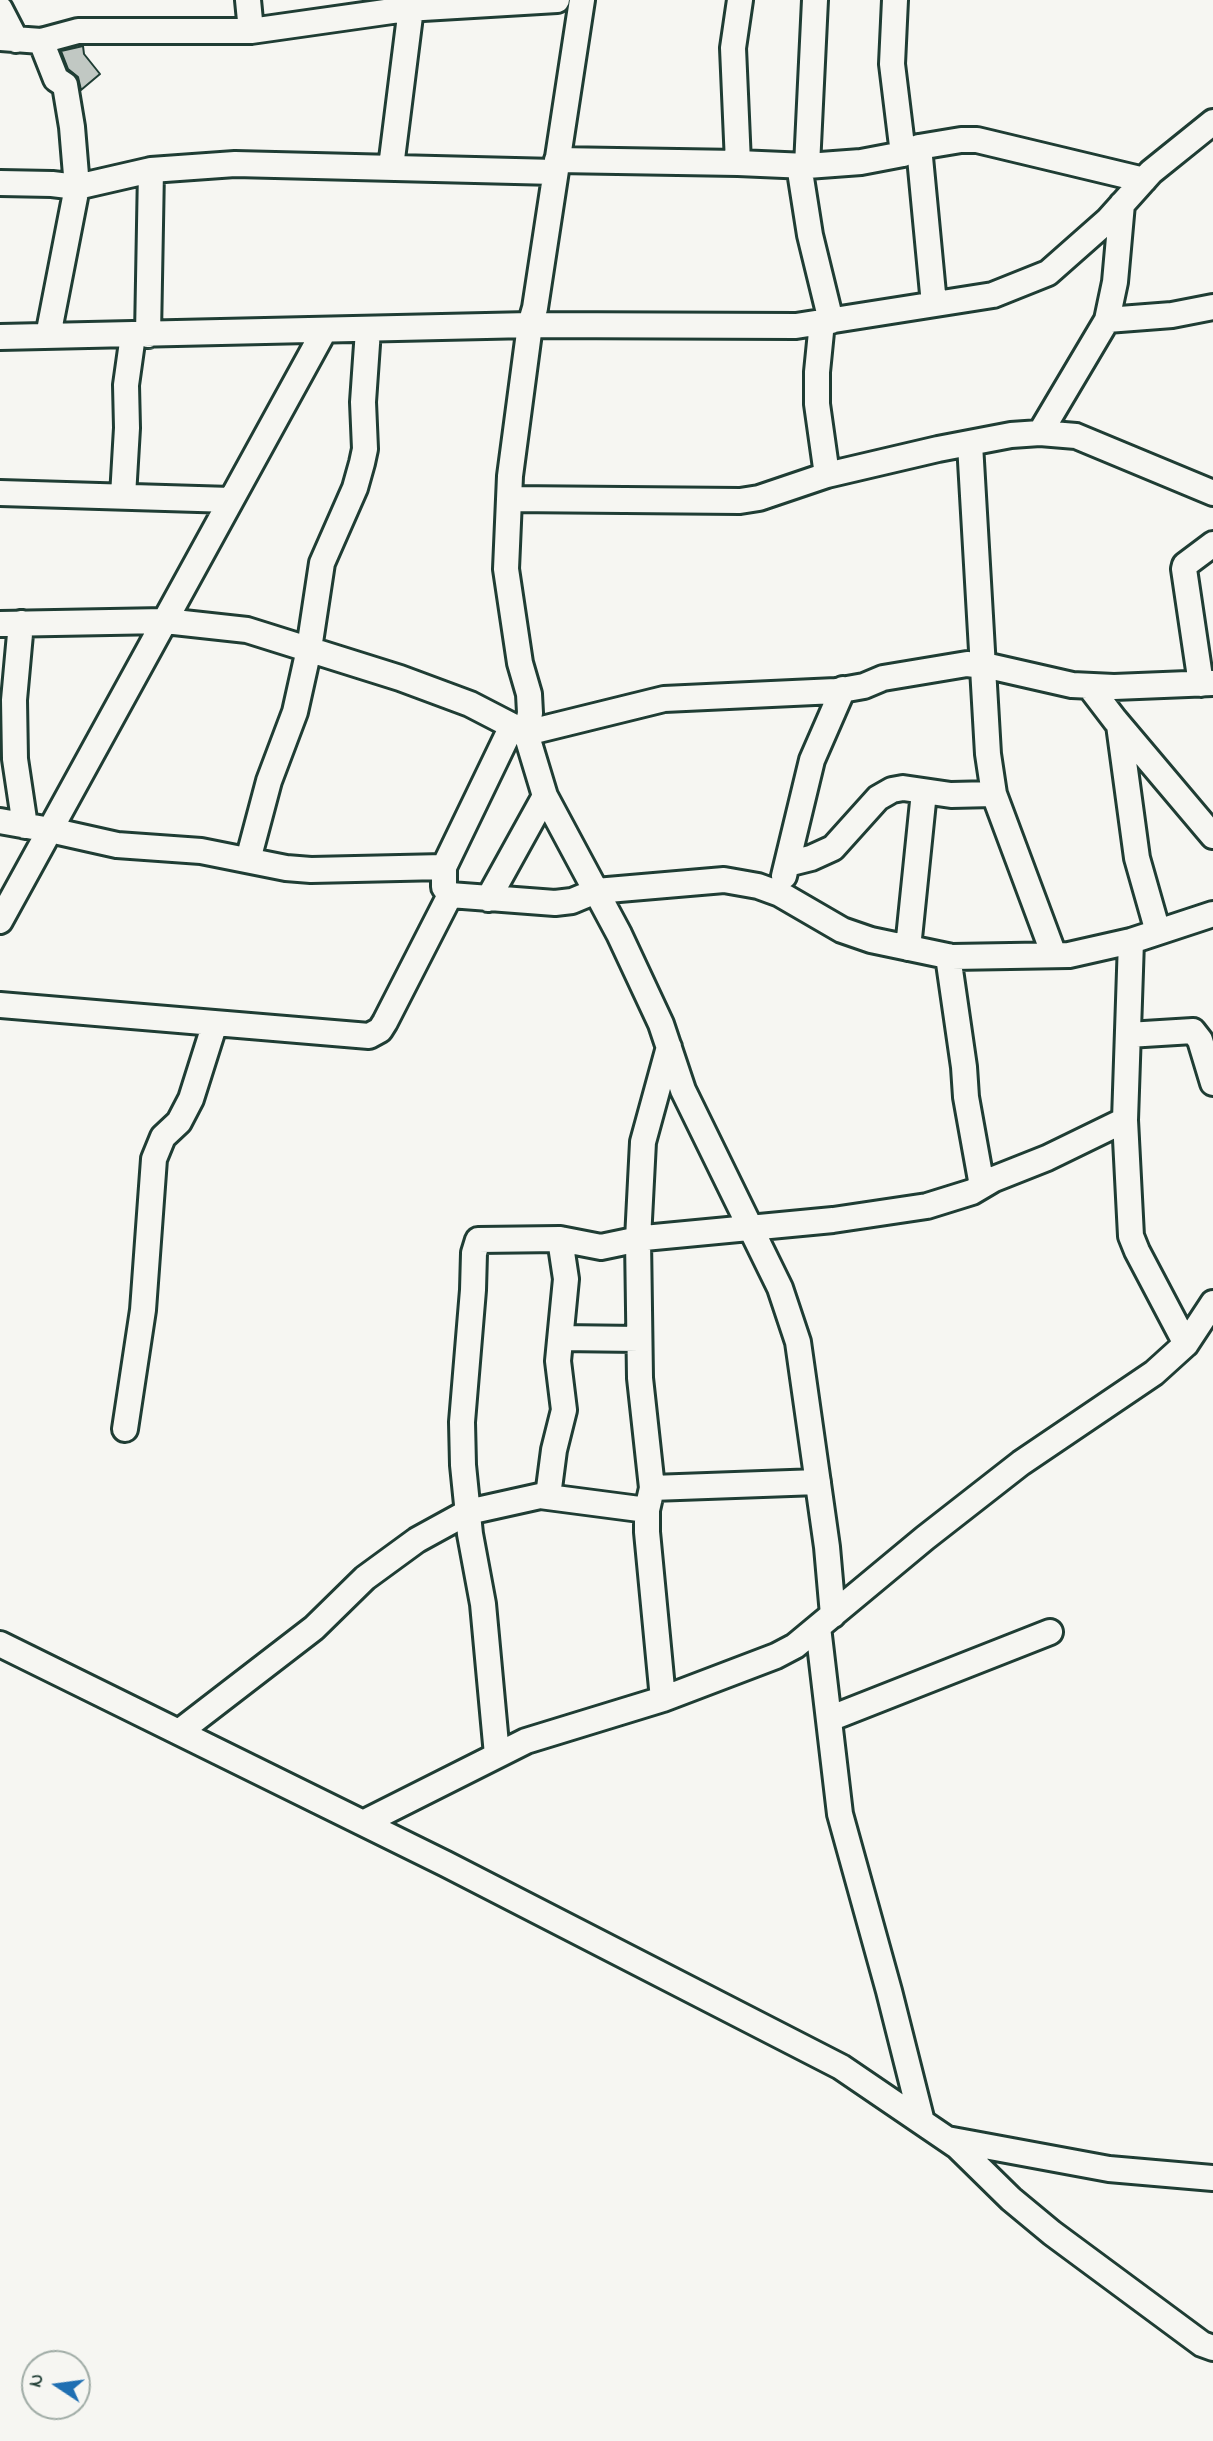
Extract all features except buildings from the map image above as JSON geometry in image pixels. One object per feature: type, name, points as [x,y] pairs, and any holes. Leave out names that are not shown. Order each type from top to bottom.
[{"type":"street","points":[[248,0],[251,31]]},
{"type":"street","points":[[0,9],[8,39],[41,41],[78,31],[251,31],[411,4],[557,0]]},
{"type":"street","points":[[582,0],[530,325],[510,476],[506,569],[520,663],[529,694],[530,713],[444,867],[444,887],[450,895],[555,903],[572,901],[596,891],[724,880],[758,886],[780,894],[842,930],[871,940],[948,956],[1069,955],[1131,941],[1213,914]]},
{"type":"street","points":[[738,163],[733,48],[740,0]]},
{"type":"street","points":[[815,0],[803,166],[810,235],[827,321],[817,372],[817,404],[827,475]]},
{"type":"street","points":[[895,0],[892,64],[911,150],[934,304]]},
{"type":"street","points":[[391,167],[411,4]]},
{"type":"street","points":[[41,41],[56,79],[65,85],[77,187],[48,336]]},
{"type":"street","points":[[0,337],[530,325],[796,326],[993,295],[1048,274],[1144,180],[1213,122]]},
{"type":"street","points":[[0,183],[77,187],[150,170],[235,164],[391,167],[738,163],[803,166],[861,162],[961,140],[977,140],[1144,180]]},
{"type":"street","points":[[123,496],[127,428],[126,385],[140,335],[150,170]]},
{"type":"street","points":[[1040,433],[1107,320],[1115,282],[1122,204]]},
{"type":"street","points":[[1107,320],[1171,315],[1213,307]]},
{"type":"street","points":[[248,860],[269,781],[295,712],[309,649],[322,563],[355,488],[365,449],[363,402],[368,330]]},
{"type":"street","points":[[0,920],[324,331]]},
{"type":"street","points":[[509,499],[759,498],[827,475],[1011,435],[1040,433],[1076,436],[1213,493]]},
{"type":"street","points":[[970,444],[988,754],[994,794],[1054,955]]},
{"type":"street","points":[[0,493],[231,500]]},
{"type":"street","points":[[25,826],[7,700],[11,623],[165,621],[247,630],[400,678],[470,704],[519,730],[664,699],[843,689],[895,676],[967,664],[1072,685],[1207,684],[1184,569],[1185,565],[1213,544]]},
{"type":"street","points":[[1089,686],[1213,836]]},
{"type":"street","points":[[780,894],[812,760],[843,689]]},
{"type":"street","points":[[1119,725],[1137,858],[1158,932]]},
{"type":"street","points":[[519,730],[545,796],[662,1024],[683,1090],[780,1288],[798,1342],[827,1547],[829,1719],[840,1814],[922,2122]]},
{"type":"street","points":[[787,864],[811,858],[833,848],[878,797],[892,790],[903,788],[951,795],[994,794]]},
{"type":"street","points":[[908,948],[924,792]]},
{"type":"street","points":[[488,899],[545,796]]},
{"type":"street","points":[[0,821],[117,845],[201,851],[286,868],[311,870],[444,867]]},
{"type":"street","points":[[0,1005],[369,1036],[380,1030],[385,1022],[450,895]]},
{"type":"street","points":[[1131,941],[1125,1120],[1132,1237],[1186,1344]]},
{"type":"street","points":[[948,956],[966,1097],[982,1186]]},
{"type":"street","points":[[125,1429],[143,1310],[154,1159],[163,1137],[179,1122],[191,1099],[215,1023]]},
{"type":"street","points":[[1128,1035],[1193,1031],[1200,1040],[1213,1083]]},
{"type":"street","points":[[663,1699],[651,1583],[649,1499],[640,1378],[638,1239],[643,1142],[669,1047]]},
{"type":"street","points":[[497,1755],[482,1604],[463,1465],[462,1422],[475,1243],[484,1239],[560,1239],[601,1247],[638,1239],[833,1220],[928,1206],[972,1192],[1125,1120]]},
{"type":"street","points":[[548,1496],[554,1450],[564,1410],[558,1361],[566,1279],[560,1239]]},
{"type":"street","points":[[363,1823],[526,1741],[663,1699],[776,1656],[795,1646],[925,1538],[1021,1463],[1154,1373],[1186,1344],[1213,1303]]},
{"type":"street","points":[[561,1338],[639,1339]]},
{"type":"street","points":[[179,1732],[314,1628],[365,1578],[417,1540],[468,1511],[521,1498],[548,1496],[649,1499],[818,1482]]},
{"type":"street","points":[[829,1719],[1050,1632]]},
{"type":"street","points":[[0,1644],[363,1823],[841,2067],[946,2139],[1052,2234],[1202,2344],[1213,2348]]},
{"type":"street","points":[[946,2139],[1109,2169],[1213,2178]]}]
